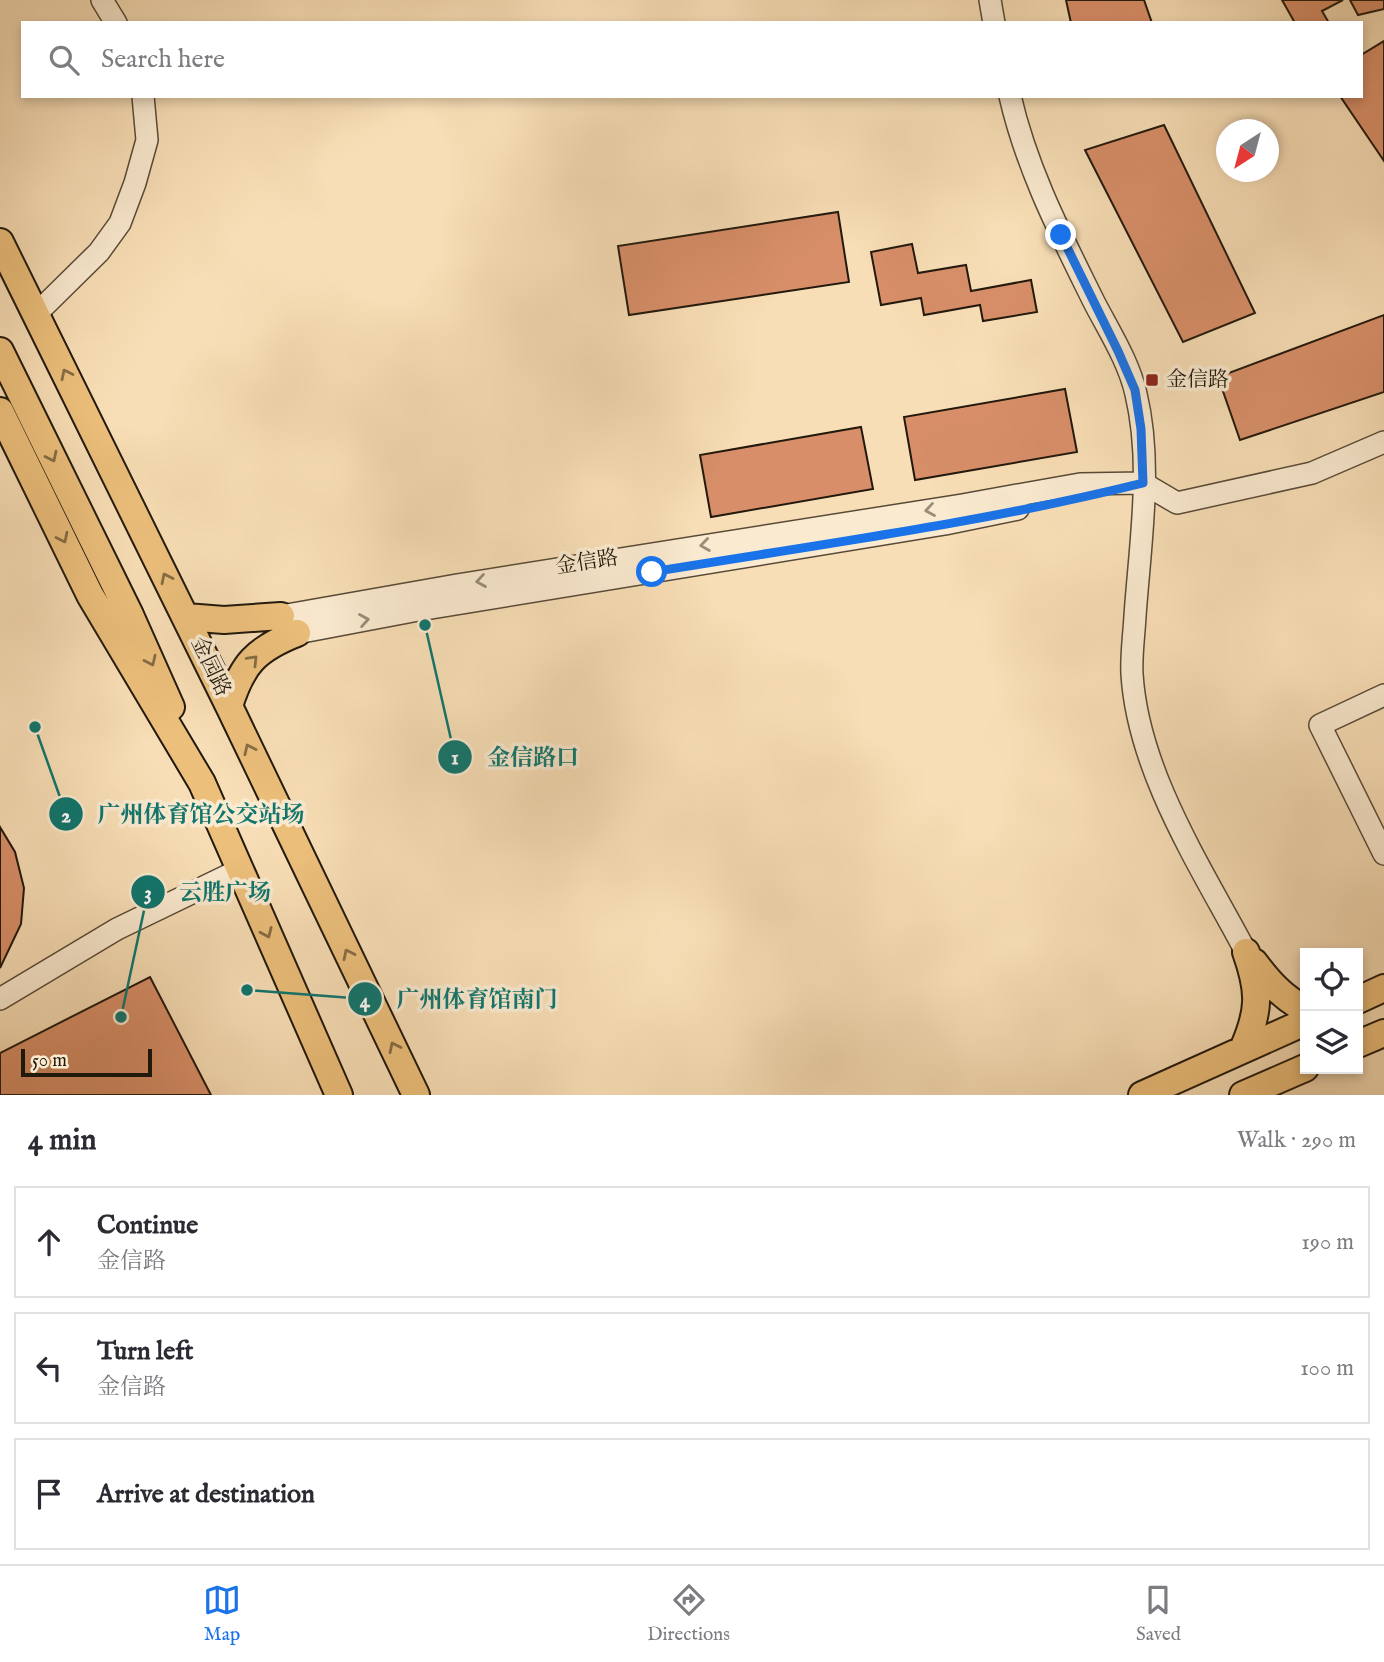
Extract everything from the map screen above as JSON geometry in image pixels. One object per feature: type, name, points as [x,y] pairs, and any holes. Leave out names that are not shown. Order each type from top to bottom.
[{"type":"main road","name":"金园路","points":[[0,242],[186,617],[416,1095]]},
{"type":"main road","points":[[0,351],[130,615],[339,1095]]},
{"type":"main road","points":[[0,411],[90,595],[202,783]]},
{"type":"main road","points":[[186,617],[289,624]]},
{"type":"main road","points":[[229,706],[238,679],[255,655],[275,642],[289,624]]},
{"type":"main road","points":[[1246,952],[1277,990],[1300,1006]]},
{"type":"main road","points":[[1243,1049],[1252,1029],[1258,992],[1246,952]]},
{"type":"main road","points":[[1363,998],[1384,988]]},
{"type":"main road","points":[[1142,1095],[1300,1025]]},
{"type":"main road","points":[[1363,1042],[1384,1033]]},
{"type":"main road","points":[[1243,1095],[1300,1070]]},
{"type":"street","points":[[102,0],[115,21]]},
{"type":"street","points":[[990,0],[994,21]]},
{"type":"street","points":[[36,314],[99,252],[120,223],[147,140],[143,98]]},
{"type":"street","points":[[1011,98],[1040,191],[1135,390],[1141,429],[1143,483],[1132,671],[1137,714],[1155,773],[1246,952]]},
{"type":"street","points":[[1143,483],[1177,503],[1312,472],[1384,442]]},
{"type":"street","name":"金信路","points":[[289,624],[945,524],[1084,498],[1143,483]]},
{"type":"street","points":[[1384,695],[1320,726],[1384,854]]},
{"type":"street","points":[[0,999],[117,929],[239,870]]},
{"type":"building","points":[[1066,0],[1144,0],[1151,21],[1071,21]]},
{"type":"building","points":[[1282,0],[1343,0],[1322,11],[1328,21],[1294,21]]},
{"type":"building","points":[[1350,0],[1384,0],[1384,9],[1358,15]]},
{"type":"building","points":[[1384,41],[1384,161],[1341,98],[1363,98],[1363,54]]},
{"type":"building","points":[[1164,125],[1255,313],[1183,342],[1085,150]]},
{"type":"building","points":[[838,212],[849,282],[629,315],[618,246]]},
{"type":"building","points":[[912,244],[918,273],[966,265],[971,291],[1031,280],[1037,312],[983,321],[980,305],[924,315],[921,298],[881,305],[871,252]]},
{"type":"building","points":[[1384,315],[1384,392],[1240,440],[1218,377]]},
{"type":"building","points":[[1065,389],[1077,452],[915,480],[904,417]]},
{"type":"building","points":[[861,427],[873,489],[711,517],[700,455]]},
{"type":"building","points":[[0,827],[15,852],[24,888],[21,924],[0,968]]},
{"type":"building","points":[[150,977],[211,1095],[0,1095],[0,1053]]},
{"type":"place","name":"金信路","points":[[1152,380]]},
{"type":"place","name":"金信路口","points":[[425,625]]},
{"type":"place","name":"广州体育馆公交站场","points":[[35,727]]},
{"type":"place","name":"广州体育馆南门","points":[[247,990]]},
{"type":"place","name":"云胜广场","points":[[121,1017]]},
{"type":"route","points":[[652,572],[945,524],[1084,498],[1143,483],[1141,429],[1130,374],[1061,235]]}]
